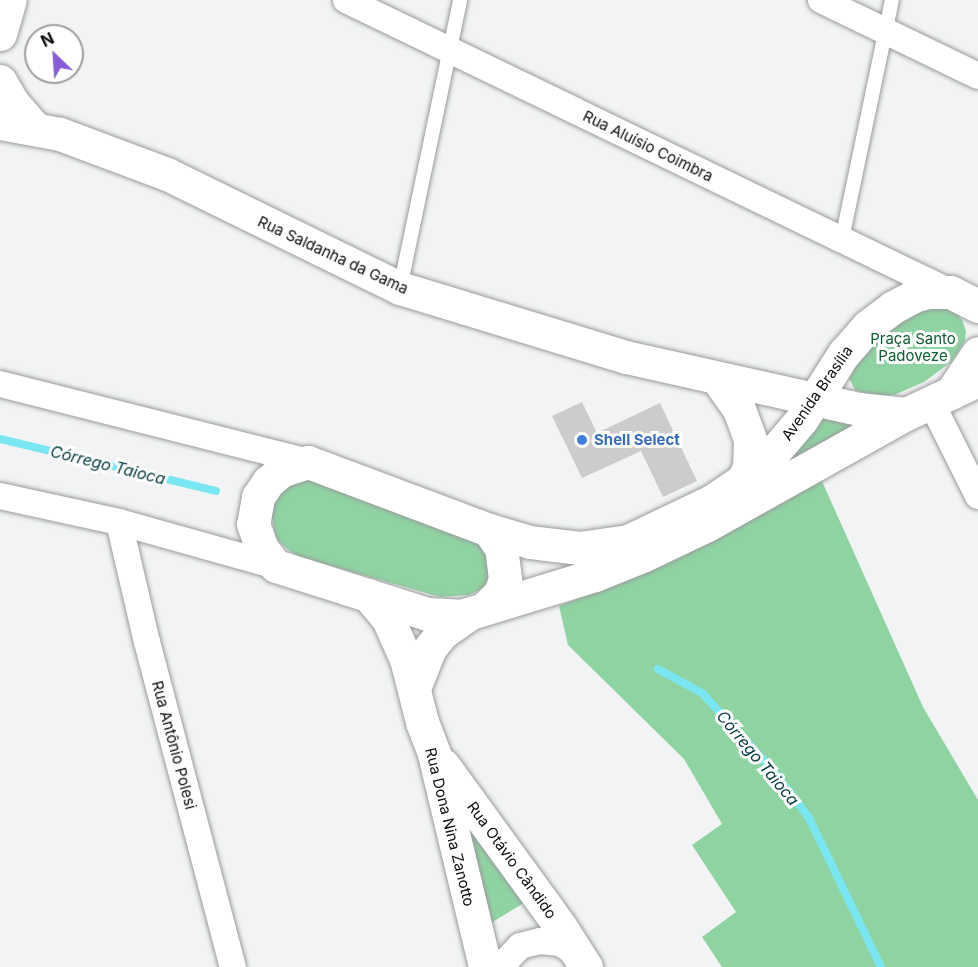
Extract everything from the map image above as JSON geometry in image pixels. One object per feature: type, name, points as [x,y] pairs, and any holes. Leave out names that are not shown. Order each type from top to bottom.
[{"type":"main road","points":[[0,34],[10,0]]},
{"type":"main road","points":[[0,81],[12,102],[34,128]]},
{"type":"main road","name":"Rua Saldanha da Gama","points":[[0,123],[34,128],[110,151],[167,174],[400,288],[627,357],[877,412],[941,397]]},
{"type":"main road","name":"Avenida Brasília","points":[[308,462],[489,530],[530,542],[563,547],[594,548],[617,544],[686,515],[743,480],[790,434],[844,353],[881,316],[916,295],[929,292],[969,305]]},
{"type":"main road","points":[[308,462],[281,471],[268,482],[258,497],[253,524],[262,549],[276,566],[435,616],[478,611],[595,574],[642,556],[707,525],[941,397],[978,352]]},
{"type":"main road","points":[[717,378],[739,409],[750,440],[750,467],[743,480]]},
{"type":"main road","points":[[414,688],[430,648],[442,633],[478,611],[500,593],[505,579],[501,548],[489,530]]},
{"type":"main road","name":"Rua Dona Nina Zanotto","points":[[368,595],[388,619],[398,638],[414,688],[422,722],[434,754],[485,967]]},
{"type":"main road","name":"Rua Otávio Cândido","points":[[434,754],[560,926],[582,961]]},
{"type":"street","name":"Rua Aluísio Coimbra","points":[[346,0],[842,239],[969,305]]},
{"type":"street","points":[[821,0],[978,76]]},
{"type":"street","points":[[0,384],[308,462]]},
{"type":"street","points":[[941,397],[978,496]]},
{"type":"street","points":[[0,496],[118,522],[276,566]]},
{"type":"street","name":"Rua Antônio Polesi","points":[[118,522],[147,642],[233,967]]},
{"type":"street","points":[[500,967],[520,946],[540,941],[560,943],[582,961]]},
{"type":"lane","points":[[400,288],[460,0]]},
{"type":"lane","points":[[842,239],[892,0]]},
{"type":"green space","name":"Praça Santo Padoveze","points":[[929,300],[956,313],[962,320],[966,331],[965,341],[951,362],[924,382],[894,395],[876,396],[855,390],[848,376],[853,359]]},
{"type":"green space","points":[[813,416],[865,421],[768,475]]},
{"type":"green space","points":[[303,477],[487,543],[490,585],[469,595],[440,597],[300,557],[276,538],[272,517],[274,502],[287,484]]},
{"type":"green space","points":[[821,479],[923,707],[978,800],[978,967],[722,967],[702,937],[736,912],[692,845],[722,824],[684,759],[568,645],[559,606],[635,577]]},
{"type":"green space","points":[[454,804],[524,903],[484,927]]},
{"type":"building","points":[[582,402],[597,433],[660,403],[697,481],[663,497],[641,451],[582,478],[552,416]]},
{"type":"waterway","name":"Córrego Taioca","points":[[0,439],[216,491]]},
{"type":"waterway","name":"Córrego Taioca","points":[[658,669],[702,693],[772,769],[809,818],[881,967]]},
{"type":"place","name":"Shell Select","points":[[582,440]]}]
